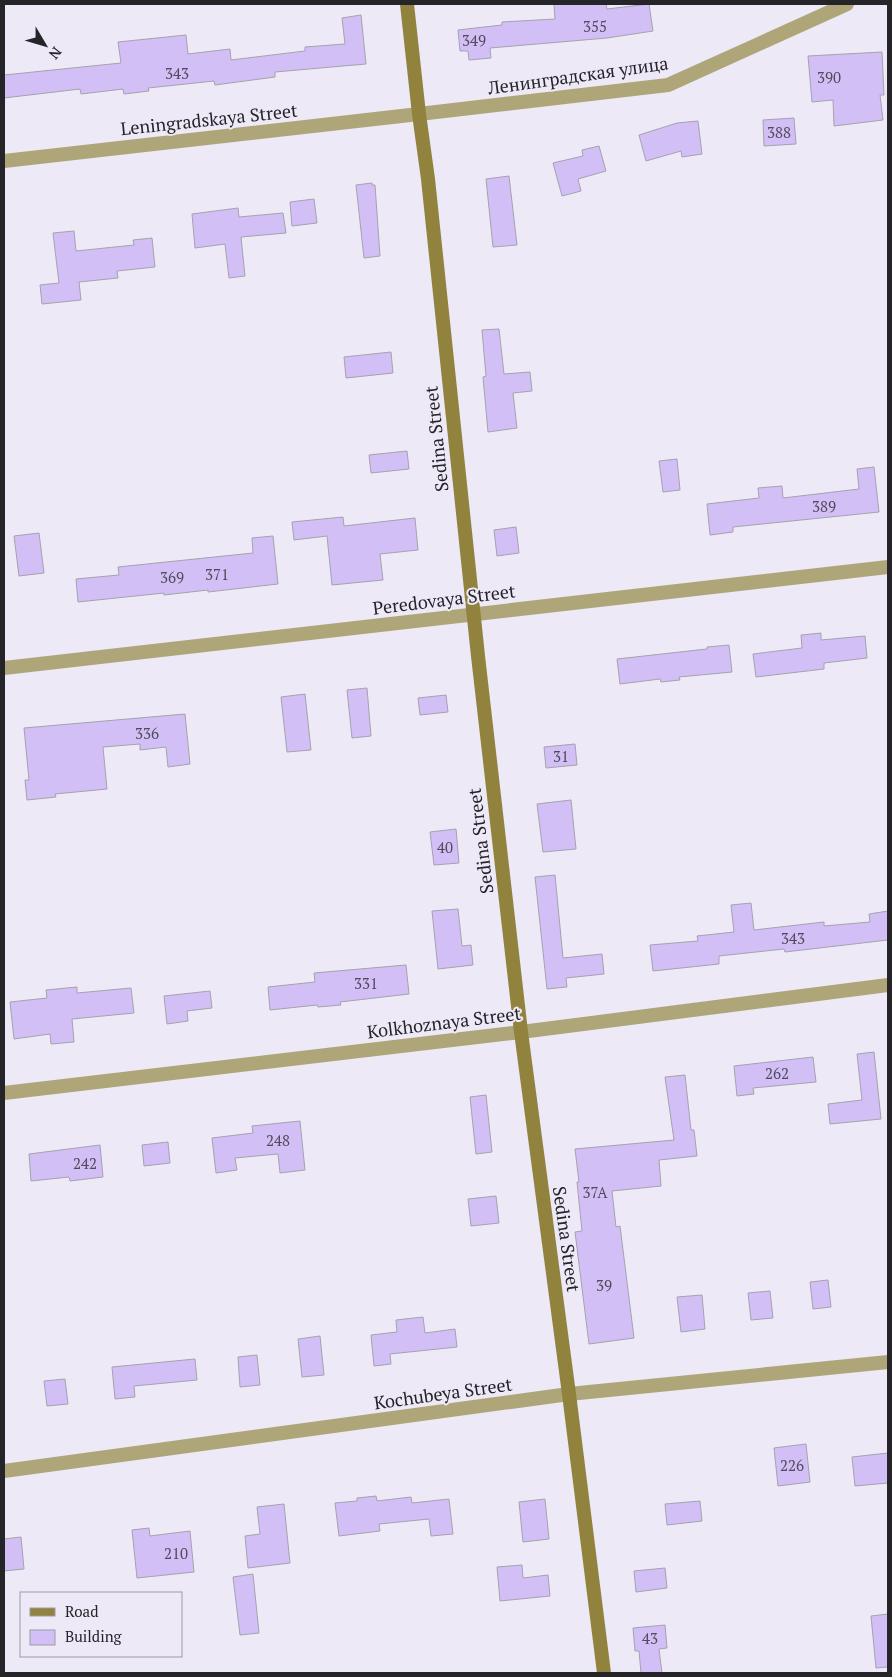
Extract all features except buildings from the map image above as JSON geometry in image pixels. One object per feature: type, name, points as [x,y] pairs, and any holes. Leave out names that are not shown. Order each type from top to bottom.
[{"type":"main road","name":"Sedina Street","points":[[407,4],[521,1032],[570,1394],[604,1673]]},
{"type":"street","name":"Ленинградская улица","points":[[419,114],[668,85],[847,4]]},
{"type":"street","name":"Leningradskaya Street","points":[[4,161],[419,114]]},
{"type":"street","name":"Peredovaya Street","points":[[4,668],[888,567]]},
{"type":"street","name":"Kolkhoznaya Street","points":[[4,1093],[521,1032],[888,985]]},
{"type":"street","name":"Kochubeya Street","points":[[4,1471],[570,1394],[888,1362]]}]
